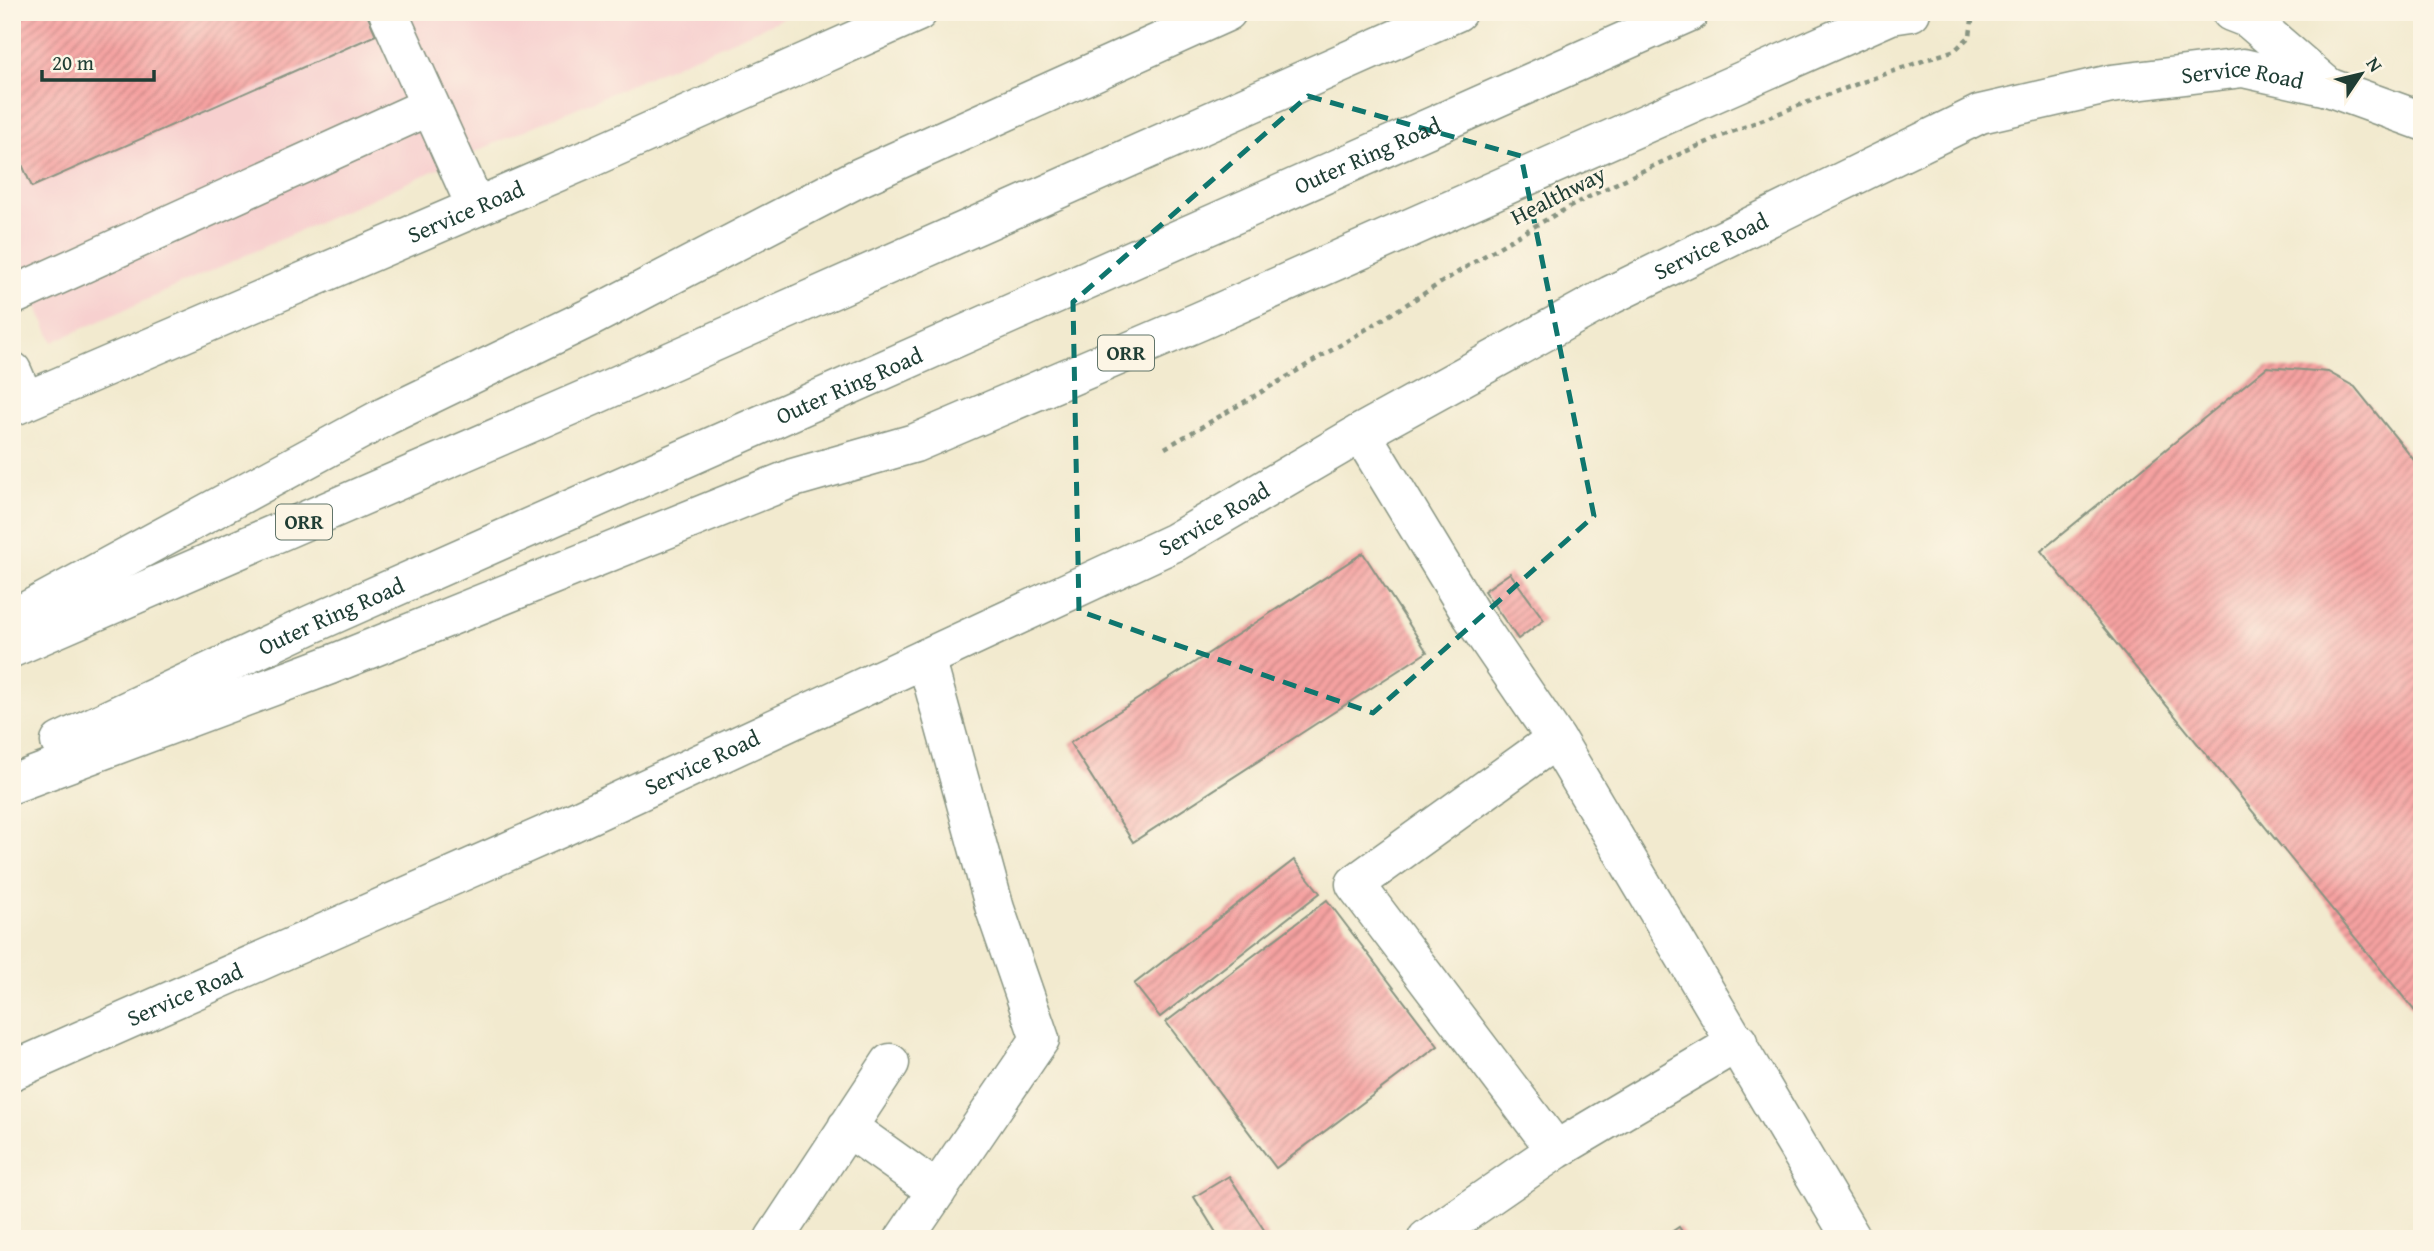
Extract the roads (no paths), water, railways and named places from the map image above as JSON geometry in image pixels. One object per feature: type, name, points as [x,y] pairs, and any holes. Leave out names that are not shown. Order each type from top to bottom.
[{"type":"main road","points":[[388,12],[476,207]]},
{"type":"main road","name":"Service Road","points":[[17,393],[476,207],[918,12]]},
{"type":"main road","name":"ORR","points":[[12,619],[386,415],[589,318],[856,179],[1227,12]]},
{"type":"main road","name":"ORR","points":[[12,648],[596,395],[1457,12]]},
{"type":"main road","name":"Outer Ring Road","points":[[12,765],[312,624],[1690,12]]},
{"type":"main road","name":"ORR","points":[[12,784],[330,665],[793,478],[915,443],[1187,327],[1891,16],[1911,12]]},
{"type":"main road","points":[[2231,12],[2249,19],[2328,87]]},
{"type":"main road","name":"Service Road","points":[[12,1071],[563,827],[1175,542],[1361,433],[1611,295],[1980,114],[2111,84],[2243,68],[2328,87],[2422,121]]},
{"type":"main road","points":[[12,296],[429,106]]},
{"type":"main road","points":[[1361,433],[1472,616],[1556,739],[1738,1042],[1852,1239]]},
{"type":"main road","points":[[904,1239],[1040,1039],[995,909],[926,658]]},
{"type":"main road","points":[[1556,739],[1355,884],[1556,1150]]},
{"type":"main road","points":[[1427,1239],[1556,1150],[1738,1042]]},
{"type":"main road","points":[[774,1239],[890,1063]]},
{"type":"main road","points":[[847,1127],[937,1191]]}]
